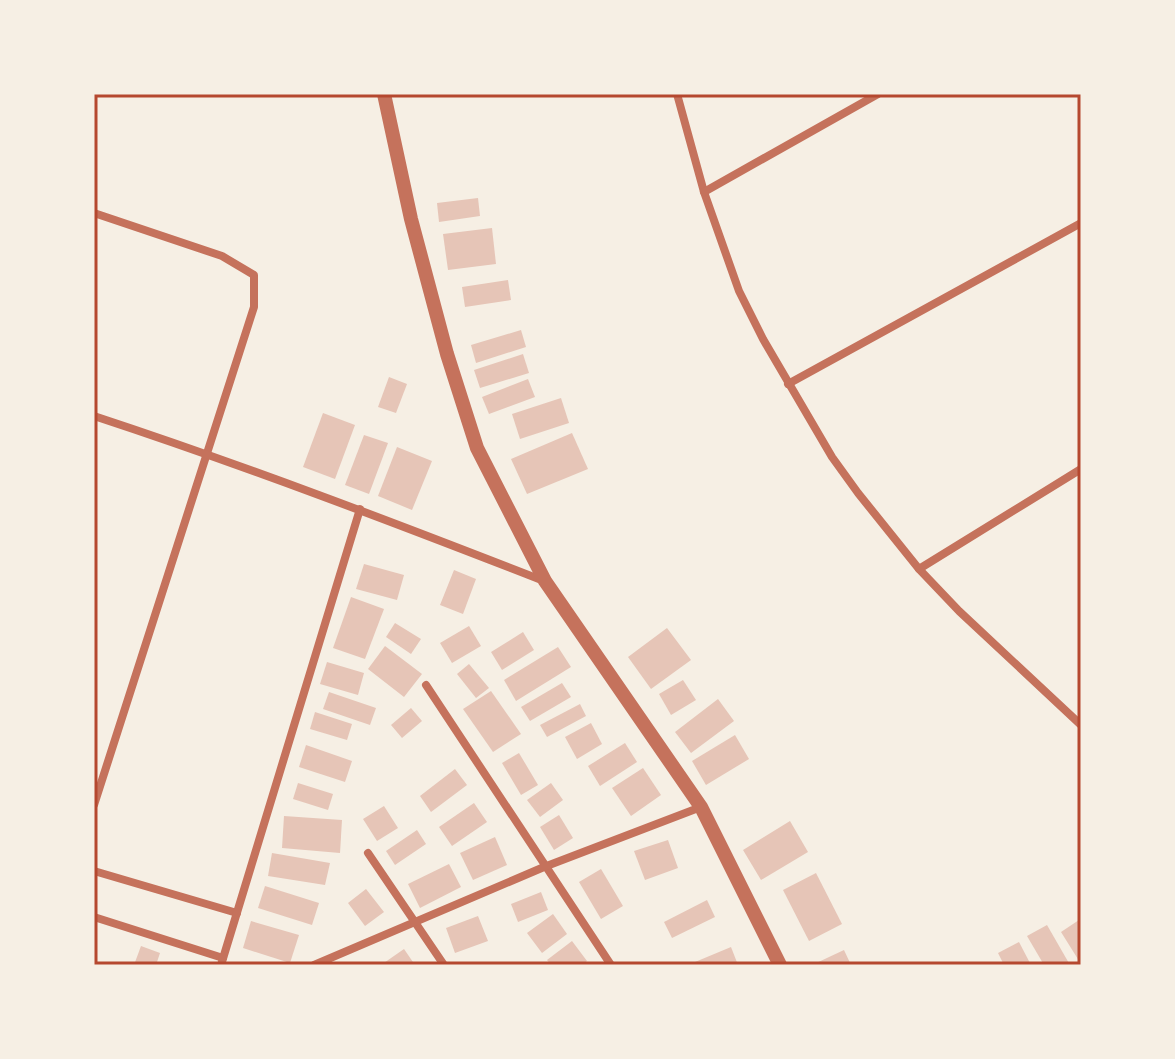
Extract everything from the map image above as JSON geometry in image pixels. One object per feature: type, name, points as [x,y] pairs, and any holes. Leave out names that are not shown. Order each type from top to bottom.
[{"type":"street","points":[[384,94],[411,219],[447,354],[477,448],[545,581],[701,807],[780,965]]},
{"type":"street","points":[[677,94],[704,192],[739,291],[788,384],[858,493],[919,569],[959,611],[1080,722]]},
{"type":"street","points":[[704,192],[878,94]]},
{"type":"street","points":[[94,213],[222,256],[254,275],[254,307],[94,805]]},
{"type":"street","points":[[788,384],[1081,223]]},
{"type":"street","points":[[94,416],[360,509],[545,581]]},
{"type":"street","points":[[919,569],[1081,469]]},
{"type":"street","points":[[94,917],[222,962],[360,509]]},
{"type":"street","points":[[426,685],[611,965]]},
{"type":"street","points":[[314,965],[544,867],[701,807]]},
{"type":"street","points":[[368,853],[444,965]]},
{"type":"street","points":[[94,871],[237,913]]},
{"type":"building","points":[[478,198],[480,216],[439,222],[437,203]]},
{"type":"building","points":[[492,228],[496,264],[448,270],[443,234]]},
{"type":"building","points":[[508,280],[511,300],[465,307],[462,287]]},
{"type":"building","points":[[521,330],[526,347],[476,363],[471,345]]},
{"type":"building","points":[[523,354],[529,373],[480,388],[474,370]]},
{"type":"building","points":[[389,377],[407,384],[396,413],[378,407]]},
{"type":"building","points":[[528,379],[535,397],[489,414],[482,397]]},
{"type":"building","points":[[561,398],[569,423],[520,439],[512,414]]},
{"type":"building","points":[[323,413],[355,425],[335,479],[303,467]]},
{"type":"building","points":[[572,433],[588,469],[527,494],[511,459]]},
{"type":"building","points":[[364,435],[388,443],[369,494],[345,485]]},
{"type":"building","points":[[397,447],[432,461],[412,510],[378,496]]},
{"type":"building","points":[[364,564],[404,575],[397,600],[356,589]]},
{"type":"building","points":[[454,570],[476,579],[463,614],[440,605]]},
{"type":"building","points":[[351,597],[384,609],[365,659],[333,648]]},
{"type":"building","points":[[395,623],[421,639],[411,654],[386,637]]},
{"type":"building","points":[[469,626],[481,646],[452,663],[440,643]]},
{"type":"building","points":[[667,628],[691,660],[651,689],[628,657]]},
{"type":"building","points":[[523,632],[534,650],[502,670],[491,652]]},
{"type":"building","points":[[385,646],[422,674],[404,697],[368,669]]},
{"type":"building","points":[[558,647],[571,667],[516,701],[504,680]]},
{"type":"building","points":[[327,662],[364,673],[358,695],[320,684]]},
{"type":"building","points":[[469,664],[489,688],[476,698],[457,674]]},
{"type":"building","points":[[683,680],[696,700],[671,715],[659,694]]},
{"type":"building","points":[[562,683],[571,697],[530,721],[521,707]]},
{"type":"building","points":[[491,691],[521,734],[493,752],[463,709]]},
{"type":"building","points":[[329,692],[376,708],[370,725],[323,709]]},
{"type":"building","points":[[718,699],[734,721],[691,753],[675,732]]},
{"type":"building","points":[[580,704],[586,716],[547,737],[540,725]]},
{"type":"building","points":[[411,708],[422,721],[402,738],[391,725]]},
{"type":"building","points":[[315,712],[352,724],[347,740],[310,729]]},
{"type":"building","points":[[591,723],[602,744],[577,759],[565,737]]},
{"type":"building","points":[[735,735],[749,759],[706,785],[692,761]]},
{"type":"building","points":[[625,743],[637,762],[600,786],[588,766]]},
{"type":"building","points":[[306,745],[352,761],[345,782],[299,767]]},
{"type":"building","points":[[519,753],[538,785],[521,795],[502,763]]},
{"type":"building","points":[[643,768],[661,795],[631,816],[612,788]]},
{"type":"building","points":[[455,769],[467,785],[431,812],[420,796]]},
{"type":"building","points":[[298,783],[333,794],[328,810],[293,799]]},
{"type":"building","points":[[551,783],[563,800],[540,817],[527,800]]},
{"type":"building","points":[[474,803],[487,822],[452,846],[439,827]]},
{"type":"building","points":[[384,806],[398,828],[377,841],[363,819]]},
{"type":"building","points":[[559,815],[573,838],[554,850],[540,827]]},
{"type":"building","points":[[284,816],[342,820],[340,853],[282,848]]},
{"type":"building","points":[[790,821],[808,852],[761,880],[743,850]]},
{"type":"building","points":[[417,830],[426,844],[395,865],[386,851]]},
{"type":"building","points":[[495,837],[507,865],[473,880],[460,853]]},
{"type":"building","points":[[668,840],[678,868],[645,880],[634,851]]},
{"type":"building","points":[[272,853],[330,863],[325,885],[268,876]]},
{"type":"building","points":[[449,864],[461,887],[420,908],[408,884]]},
{"type":"building","points":[[601,869],[623,906],[601,919],[579,882]]},
{"type":"building","points":[[816,873],[842,924],[809,941],[783,890]]},
{"type":"building","points":[[265,886],[319,903],[312,925],[258,908]]},
{"type":"building","points":[[366,889],[384,912],[365,926],[348,903]]},
{"type":"building","points":[[541,892],[548,910],[518,922],[511,904]]},
{"type":"building","points":[[707,900],[715,917],[672,938],[664,922]]},
{"type":"building","points":[[553,914],[567,934],[542,953],[527,933]]},
{"type":"building","points":[[478,916],[488,941],[455,953],[446,928]]},
{"type":"building","points":[[1079,920],[1081,923],[1081,964],[1061,932]]},
{"type":"building","points":[[251,921],[299,935],[290,963],[243,948]]},
{"type":"building","points":[[1047,925],[1070,965],[1044,965],[1027,936]]},
{"type":"building","points":[[572,941],[587,961],[582,965],[551,965],[547,960]]},
{"type":"building","points":[[1019,942],[1031,965],[1004,965],[998,953]]},
{"type":"building","points":[[141,946],[160,953],[156,965],[134,965]]},
{"type":"building","points":[[731,947],[738,965],[696,965],[695,962]]},
{"type":"building","points":[[404,949],[415,965],[381,965]]},
{"type":"building","points":[[844,950],[851,965],[812,965]]}]
